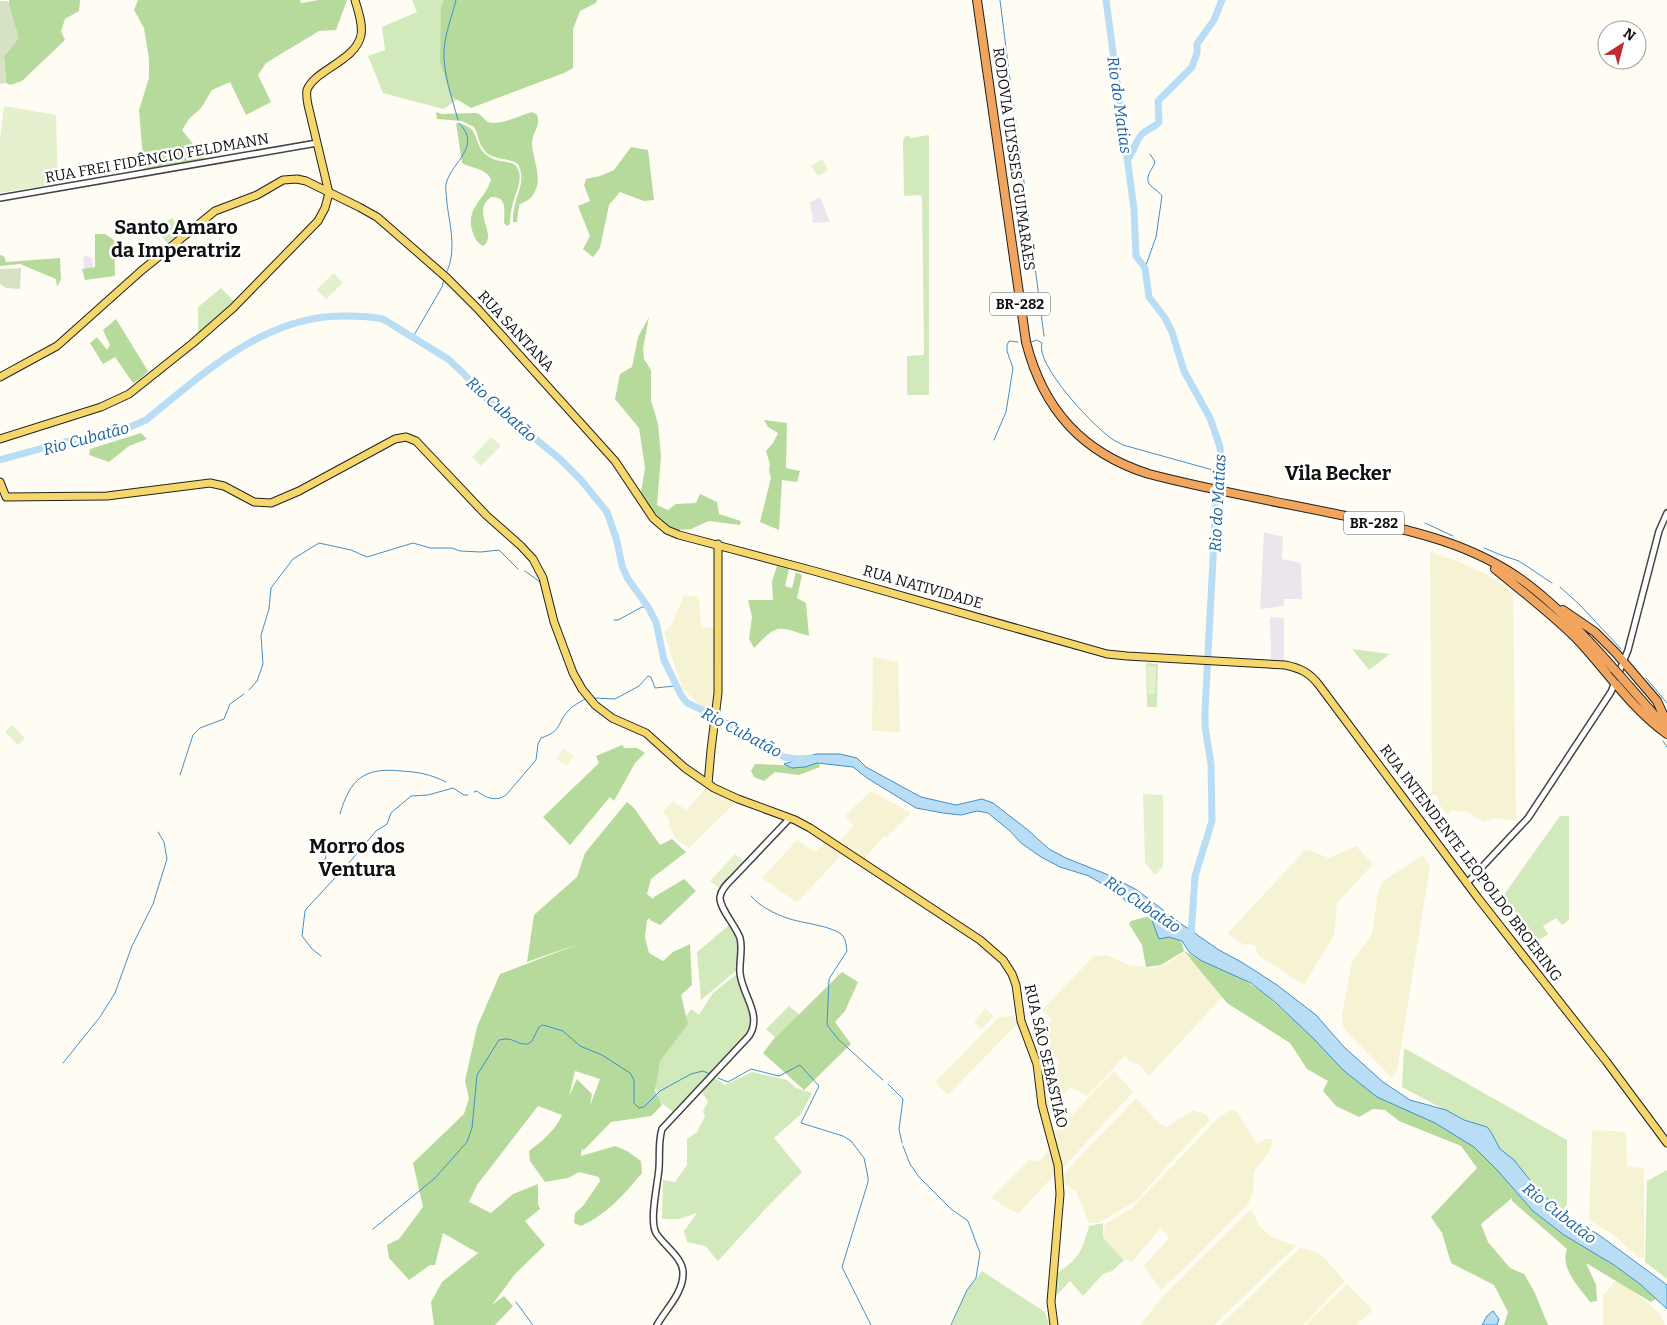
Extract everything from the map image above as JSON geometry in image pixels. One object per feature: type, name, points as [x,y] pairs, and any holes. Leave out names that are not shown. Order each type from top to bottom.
[{"type":"highway","points":[[971,0],[980,21]]},
{"type":"highway","name":"RODOVIA ULYSSES GUIMARÃES","points":[[977,0],[1024,329],[1030,356],[1039,382],[1047,396],[1076,433],[1103,454],[1134,469],[1205,487],[1412,531],[1455,544],[1480,556],[1523,581],[1572,625],[1614,669],[1667,730]]},
{"type":"highway","points":[[980,21],[982,0]]},
{"type":"highway","points":[[1480,556],[1553,616],[1578,640],[1643,714],[1667,734]]},
{"type":"highway","points":[[1523,581],[1595,632],[1657,701],[1667,723]]},
{"type":"main road","points":[[0,439],[101,407],[129,394],[233,308],[315,225],[325,208],[329,192],[308,105],[307,91],[313,82],[346,57],[359,41],[362,27],[355,0]]},
{"type":"main road","points":[[320,188],[324,174]]},
{"type":"main road","name":"RUA SANTANA","points":[[0,377],[54,347],[215,211],[257,195],[283,180],[301,180],[368,212],[386,224],[463,294],[615,460],[640,501],[653,518]]},
{"type":"main road","name":"RUA SÃO SEBASTIÃO","points":[[0,482],[6,497],[107,496],[210,483],[224,486],[254,502],[270,503],[280,501],[401,437],[410,438],[427,451],[486,514],[521,546],[533,560],[542,578],[554,622],[570,666],[578,684],[592,701],[612,718],[650,736],[684,768],[708,784],[729,796],[790,818],[810,828],[980,940],[997,954],[1012,974],[1017,990],[1021,1021],[1037,1064],[1042,1105],[1060,1174],[1051,1302],[1054,1325]]},
{"type":"main road","name":"RUA NATIVIDADE","points":[[653,518],[667,530],[674,533],[1097,651],[1127,656],[1218,661]]},
{"type":"main road","points":[[708,784],[710,750],[718,699],[718,544]]},
{"type":"main road","name":"RUA INTENDENTE LEOPOLDO BROERING","points":[[1218,661],[1285,665],[1299,668],[1313,678],[1467,883],[1606,1061],[1667,1143]]},
{"type":"street","name":"RUA FREI FIDÊNCIO FELDMANN","points":[[0,198],[318,143]]},
{"type":"street","points":[[1467,883],[1528,818],[1615,683],[1639,613],[1659,531],[1667,514]]},
{"type":"street","points":[[657,1325],[681,1288],[683,1275],[680,1263],[655,1231],[654,1219],[662,1129],[749,1036],[754,1025],[753,1012],[740,974],[741,941],[736,928],[722,905],[720,896],[724,888],[790,818]]},
{"type":"shaded area","points":[[820,197],[830,222],[813,223],[810,202]]},
{"type":"shaded area","points":[[83,257],[92,258],[93,267],[84,269]]},
{"type":"shaded area","points":[[1264,532],[1283,537],[1282,559],[1301,563],[1302,599],[1284,599],[1284,606],[1260,609]]},
{"type":"shaded area","points":[[1430,552],[1482,572],[1513,593],[1516,821],[1495,818],[1483,822],[1468,812],[1455,811],[1450,811],[1448,816],[1439,804],[1438,796],[1432,794]]},
{"type":"shaded area","points":[[684,595],[699,597],[701,627],[715,628],[712,710],[698,703],[682,688],[664,632],[672,624]]},
{"type":"shaded area","points":[[1270,617],[1284,618],[1284,662],[1271,661]]},
{"type":"shaded area","points":[[873,657],[898,662],[900,732],[872,731]]},
{"type":"shaded area","points":[[563,748],[574,756],[567,765],[556,759]]},
{"type":"shaded area","points":[[708,786],[737,801],[689,848],[676,839],[669,820],[663,811],[673,801],[686,810]]},
{"type":"shaded area","points":[[871,791],[911,813],[886,838],[884,836],[864,859],[837,843],[854,826],[845,816]]},
{"type":"shaded area","points":[[797,840],[815,852],[827,842],[843,853],[797,903],[762,878]]},
{"type":"shaded area","points":[[1356,846],[1373,864],[1337,903],[1334,935],[1304,985],[1258,955],[1255,945],[1243,944],[1227,934],[1306,849],[1329,858]]},
{"type":"shaded area","points":[[1423,855],[1430,866],[1398,1066],[1396,1073],[1391,1077],[1348,1033],[1343,1026],[1342,1015],[1352,962],[1372,934],[1378,893],[1383,881]]},
{"type":"shaded area","points":[[1183,953],[1227,992],[1149,1076],[1139,1065],[1130,1061],[1125,1056],[1087,1096],[1071,1087],[1046,1112],[1043,1085],[1060,1063],[1044,1049],[1037,1055],[1031,1039],[1052,1020],[1042,1010],[1094,956],[1108,955],[1128,965],[1151,968],[1165,965]]},
{"type":"shaded area","points":[[985,1008],[994,1016],[982,1029],[974,1022]]},
{"type":"shaded area","points":[[1014,1016],[1018,1023],[948,1095],[935,1082],[999,1017]]},
{"type":"shaded area","points":[[1114,1071],[1133,1092],[1062,1169],[1052,1136]]},
{"type":"shaded area","points":[[1136,1098],[1159,1123],[1167,1127],[1193,1110],[1205,1114],[1210,1120],[1138,1200],[1098,1223],[1089,1223],[1076,1191],[1065,1184],[1063,1174]]},
{"type":"shaded area","points":[[1231,1109],[1237,1112],[1257,1144],[1265,1139],[1273,1139],[1269,1152],[1254,1171],[1253,1191],[1248,1204],[1161,1290],[1144,1266],[1169,1238],[1161,1228],[1132,1262],[1124,1260],[1103,1238],[1105,1224],[1132,1208],[1216,1120]]},
{"type":"shaded area","points":[[1592,1130],[1626,1132],[1627,1166],[1644,1168],[1644,1259],[1637,1256],[1615,1236],[1589,1220]]},
{"type":"shaded area","points":[[1049,1150],[1057,1172],[1018,1214],[991,1198],[1030,1159],[1038,1162]]},
{"type":"shaded area","points":[[1251,1209],[1260,1227],[1272,1237],[1296,1246],[1214,1325],[1140,1325],[1161,1298]]},
{"type":"shaded area","points":[[1300,1248],[1317,1252],[1345,1281],[1303,1325],[1221,1325]]},
{"type":"shaded area","points":[[1618,1278],[1659,1313],[1666,1325],[1603,1325],[1603,1295]]},
{"type":"shaded area","points":[[1347,1284],[1373,1310],[1356,1325],[1306,1325]]},
{"type":"green space","points":[[9,0],[80,0],[79,11],[65,19],[61,31],[65,40],[22,81],[10,85],[6,83],[4,57]]},
{"type":"green space","points":[[138,0],[300,0],[301,3],[319,0],[347,0],[336,30],[319,31],[266,63],[258,75],[271,102],[246,115],[230,82],[212,90],[201,108],[189,119],[182,130],[205,159],[144,171],[139,110],[149,78],[149,59],[144,28],[134,10]]},
{"type":"green space","points":[[412,0],[446,0],[442,28],[442,66],[448,85],[457,100],[443,109],[383,93],[368,56],[385,50],[382,27],[417,12]]},
{"type":"green space","points":[[444,0],[597,0],[596,3],[580,11],[573,29],[573,68],[471,108],[450,95],[440,61],[441,6]]},
{"type":"green space","points":[[0,1],[8,1],[19,38],[4,57],[6,83],[0,84]]},
{"type":"green space","points":[[4,106],[56,115],[58,183],[0,193],[0,139]]},
{"type":"green space","points":[[436,112],[442,114],[476,113],[492,123],[498,123],[532,112],[537,115],[538,122],[532,142],[538,176],[536,190],[531,198],[519,205],[517,222],[513,222],[513,218],[521,180],[518,164],[494,157],[486,152],[474,127],[462,121],[437,119]]},
{"type":"green space","points":[[456,123],[465,125],[474,132],[481,148],[491,158],[514,164],[518,168],[520,178],[510,216],[510,224],[507,226],[504,223],[504,205],[500,199],[491,197],[485,203],[483,216],[488,236],[483,246],[474,235],[471,222],[474,210],[491,180],[483,171],[462,163]]},
{"type":"green space","points":[[907,135],[911,138],[929,135],[929,395],[907,395],[907,356],[923,355],[924,353],[922,197],[920,195],[904,196],[903,142]]},
{"type":"green space","points":[[631,147],[648,150],[654,200],[644,201],[620,192],[609,205],[600,248],[593,257],[583,249],[590,236],[578,206],[590,201],[584,185],[586,179],[614,170]]},
{"type":"green space","points":[[822,159],[828,170],[818,176],[811,166]]},
{"type":"green space","points":[[172,218],[183,233],[167,243],[156,228]]},
{"type":"green space","points":[[95,234],[105,234],[114,240],[115,276],[85,280],[82,269],[95,267]]},
{"type":"green space","points":[[0,255],[4,256],[6,262],[60,258],[61,279],[57,287],[56,279],[20,264],[0,266]]},
{"type":"green space","points":[[21,268],[20,289],[6,288],[0,284],[0,269]]},
{"type":"green space","points":[[334,273],[343,283],[326,299],[316,290]]},
{"type":"green space","points":[[221,288],[234,301],[198,335],[198,307]]},
{"type":"green space","points":[[649,317],[643,349],[644,359],[651,370],[651,400],[658,424],[661,456],[657,505],[668,510],[676,504],[696,503],[700,494],[717,502],[719,514],[741,521],[740,525],[709,521],[691,529],[678,530],[668,525],[652,510],[641,492],[645,468],[639,428],[615,399],[620,374],[632,367],[638,337]]},
{"type":"green space","points":[[116,319],[148,371],[133,383],[115,357],[103,364],[90,343],[97,337],[107,350],[110,345],[103,330]]},
{"type":"green space","points":[[764,420],[787,423],[786,468],[800,471],[797,482],[782,480],[779,530],[760,522],[771,478],[770,464],[766,451],[778,433],[768,427]]},
{"type":"green space","points":[[141,433],[147,439],[129,446],[109,462],[89,455],[90,449]]},
{"type":"green space","points":[[491,437],[501,446],[481,466],[472,457]]},
{"type":"green space","points":[[777,566],[789,569],[785,586],[792,588],[796,572],[802,575],[797,598],[806,603],[809,636],[790,630],[778,629],[768,634],[754,648],[749,639],[752,617],[748,600],[773,600],[772,581]]},
{"type":"green space","points":[[1352,649],[1390,654],[1369,670]]},
{"type":"green space","points":[[1146,663],[1158,664],[1157,707],[1147,707]]},
{"type":"green space","points":[[1147,666],[1156,667],[1155,694],[1148,694]]},
{"type":"green space","points":[[12,725],[25,738],[18,745],[5,732]]},
{"type":"green space","points":[[622,745],[625,748],[637,748],[645,753],[635,763],[614,801],[610,797],[570,845],[543,817],[599,763],[596,756]]},
{"type":"green space","points":[[818,762],[820,767],[799,775],[775,772],[764,781],[754,777],[751,771],[755,764],[804,766]]},
{"type":"green space","points":[[1143,794],[1163,795],[1163,867],[1155,875],[1145,863]]},
{"type":"green space","points":[[627,802],[634,808],[660,845],[672,839],[686,852],[651,879],[647,894],[653,899],[684,879],[696,891],[660,925],[650,920],[650,918],[647,920],[645,937],[649,953],[663,961],[673,952],[690,944],[692,985],[681,995],[688,1024],[660,1061],[655,1091],[662,1105],[651,1116],[611,1122],[583,1151],[582,1147],[581,1156],[615,1146],[627,1151],[641,1161],[642,1173],[622,1196],[599,1216],[581,1226],[574,1223],[575,1213],[583,1206],[600,1181],[599,1177],[579,1172],[568,1178],[545,1182],[530,1161],[529,1151],[552,1131],[562,1115],[538,1106],[477,1185],[469,1202],[491,1213],[513,1194],[538,1184],[538,1204],[540,1209],[525,1221],[545,1245],[515,1274],[492,1305],[504,1296],[513,1306],[495,1325],[434,1325],[431,1302],[442,1282],[478,1253],[443,1233],[435,1265],[430,1265],[409,1280],[389,1258],[387,1245],[399,1239],[423,1207],[413,1163],[464,1114],[469,1098],[465,1081],[477,1027],[500,974],[581,943],[527,962],[534,915],[577,877],[585,853]],"holes":[[[575,1071],[600,1079],[590,1106],[592,1094],[577,1079],[569,1096]]]},
{"type":"green space","points":[[1560,816],[1569,816],[1569,920],[1562,925],[1556,918],[1543,926],[1548,934],[1537,941],[1503,896]]},
{"type":"green space","points":[[735,854],[745,862],[720,889],[710,881]]},
{"type":"green space","points":[[1154,915],[1162,926],[1182,943],[1184,951],[1161,965],[1146,967],[1142,945],[1129,924],[1131,921]]},
{"type":"green space","points":[[729,925],[736,936],[739,956],[738,969],[701,1000],[697,953],[695,954]]},
{"type":"green space","points":[[1184,951],[1202,961],[1227,969],[1261,991],[1379,1094],[1414,1111],[1490,1154],[1613,1262],[1660,1296],[1651,1302],[1586,1263],[1596,1285],[1597,1301],[1590,1302],[1568,1271],[1566,1264],[1567,1249],[1512,1201],[1512,1198],[1481,1224],[1488,1242],[1510,1268],[1524,1274],[1534,1291],[1548,1325],[1504,1325],[1508,1312],[1494,1285],[1451,1263],[1442,1233],[1431,1217],[1477,1168],[1461,1146],[1399,1121],[1385,1110],[1373,1109],[1359,1117],[1336,1106],[1323,1091],[1328,1081],[1307,1069],[1290,1043],[1227,1003]]},
{"type":"green space","points":[[842,972],[858,982],[845,1011],[835,1022],[851,1044],[804,1090],[763,1053],[773,1040]]},
{"type":"green space","points":[[737,974],[749,1009],[749,1031],[673,1112],[658,1100],[653,1068],[691,1009],[699,1015],[713,993]]},
{"type":"green space","points":[[789,1006],[800,1015],[776,1038],[766,1029]]},
{"type":"green space","points":[[1404,1048],[1567,1140],[1567,1205],[1561,1212],[1537,1189],[1514,1160],[1500,1149],[1487,1127],[1464,1120],[1402,1087]]},
{"type":"green space","points":[[752,1072],[787,1080],[796,1088],[812,1093],[801,1114],[774,1138],[802,1172],[718,1261],[705,1246],[687,1242],[684,1231],[697,1213],[679,1219],[662,1219],[663,1180],[675,1182],[687,1165],[687,1139],[697,1132],[705,1116],[703,1111],[708,1102],[702,1092],[715,1078],[725,1085]]},
{"type":"green space","points":[[1667,1170],[1667,1279],[1645,1262],[1647,1181]]},
{"type":"green space","points":[[1103,1223],[1103,1238],[1124,1260],[1112,1271],[1103,1274],[1083,1296],[1070,1281],[1054,1298],[1057,1273],[1071,1263],[1079,1253],[1089,1226]]},
{"type":"green space","points":[[982,1271],[1045,1312],[1049,1325],[952,1325],[967,1290]]},
{"type":"water","points":[[816,754],[840,754],[857,758],[866,767],[921,797],[956,805],[982,799],[993,803],[1049,849],[1137,890],[1180,923],[1219,950],[1277,985],[1316,1015],[1344,1047],[1383,1082],[1410,1100],[1446,1110],[1464,1120],[1487,1127],[1500,1149],[1514,1160],[1537,1189],[1561,1212],[1599,1235],[1667,1285],[1667,1309],[1640,1284],[1614,1265],[1564,1235],[1533,1211],[1474,1147],[1435,1123],[1377,1097],[1343,1070],[1275,1002],[1251,983],[1202,961],[1190,953],[1182,941],[1169,937],[1159,939],[1150,915],[1135,905],[1126,902],[1118,890],[1104,885],[1089,876],[1060,867],[1041,857],[1021,843],[988,813],[977,811],[961,815],[916,808],[867,778],[853,767],[817,763],[805,767],[792,768],[784,764]]},
{"type":"water","points":[[1493,1311],[1499,1319],[1497,1325],[1482,1325],[1487,1316]]},
{"type":"waterway","points":[[456,0],[446,38],[444,59],[448,85],[458,120]]},
{"type":"waterway","points":[[1000,0],[1014,111]]},
{"type":"waterway","name":"Rio do Matias","points":[[1106,0],[1134,209],[1136,256],[1145,268],[1149,297],[1165,318],[1172,332],[1184,371],[1210,418],[1220,447],[1221,461],[1216,501],[1205,711],[1205,726],[1211,764],[1212,821],[1195,876],[1191,935]]},
{"type":"waterway","points":[[1128,159],[1142,134],[1159,122],[1158,101],[1192,67],[1197,53],[1197,44],[1214,20],[1222,0]]},
{"type":"waterway","points":[[1016,120],[1044,336]]},
{"type":"waterway","points":[[446,273],[452,248],[446,184],[467,147],[468,140],[466,132],[459,123]]},
{"type":"waterway","points":[[1145,268],[1156,237],[1162,196],[1150,186],[1148,180],[1155,162],[1150,154]]},
{"type":"waterway","points":[[413,337],[442,287],[444,279]]},
{"type":"waterway","name":"Rio Cubatão","points":[[0,460],[65,442],[121,431],[146,420],[213,366],[262,336],[288,325],[316,318],[345,316],[383,319],[448,359],[487,399],[560,459],[581,480],[607,512],[617,541],[622,566],[628,579],[656,622],[664,660],[681,695],[687,703],[705,711],[784,757],[796,759],[811,758]]},
{"type":"waterway","points":[[1031,342],[1037,340],[1042,343],[1042,352],[1055,378],[1077,406],[1111,438],[1123,445],[1220,472]]},
{"type":"waterway","points":[[994,440],[1006,412],[1013,368],[1007,351],[1007,345],[1009,341],[1018,342]]},
{"type":"waterway","points":[[1425,523],[1453,536]]},
{"type":"waterway","points":[[249,690],[257,681],[263,664],[261,635],[269,609],[271,588],[293,559],[319,543],[351,550],[367,557],[413,543],[430,548],[452,548],[460,551],[481,552],[499,550],[518,569]]},
{"type":"waterway","points":[[1484,548],[1519,561],[1552,583]]},
{"type":"waterway","points":[[525,571],[540,582]]},
{"type":"waterway","points":[[1560,587],[1580,605],[1621,649]]},
{"type":"waterway","points":[[614,620],[618,620],[642,607],[648,607]]},
{"type":"waterway","points":[[593,698],[615,699],[639,686],[648,676],[651,677],[655,688],[675,686]]},
{"type":"waterway","points":[[1646,678],[1667,703]]},
{"type":"waterway","points":[[180,775],[193,735],[200,728],[224,719],[230,704],[244,694]]},
{"type":"waterway","points":[[474,792],[477,791],[484,796],[495,799],[506,795],[536,760],[538,744],[541,738],[556,730],[570,709],[585,699]]},
{"type":"waterway","points":[[1663,741],[1667,747]]},
{"type":"waterway","points":[[340,814],[354,784],[360,778],[377,771],[413,772],[429,775],[446,782]]},
{"type":"waterway","points":[[321,956],[312,949],[302,936],[305,911],[376,831],[387,824],[391,813],[411,796],[428,795],[453,788],[464,795],[468,795]]},
{"type":"waterway","points":[[63,1063],[100,1017],[115,993],[132,946],[153,904],[167,859],[164,842],[158,832]]},
{"type":"waterway","points":[[320,871],[326,856],[328,841]]},
{"type":"waterway","points":[[751,896],[754,900],[777,914],[833,930],[843,936],[847,951],[829,979],[827,1025],[838,1039],[883,1080]]},
{"type":"waterway","points":[[373,1229],[435,1178],[467,1142],[472,1128],[477,1075],[499,1040],[508,1039],[528,1044],[532,1041],[539,1027],[543,1025],[563,1031],[580,1046],[602,1055],[630,1073],[634,1080],[634,1103],[639,1108],[644,1107],[660,1091],[691,1074],[703,1071],[710,1074]]},
{"type":"waterway","points":[[718,1078],[728,1082],[751,1069],[779,1076],[800,1065],[819,1086],[801,1123],[843,1136],[851,1141],[864,1158],[868,1182],[842,1267],[871,1325]]},
{"type":"waterway","points":[[888,1084],[903,1099],[899,1129],[902,1143]]},
{"type":"waterway","points":[[903,1146],[910,1164],[919,1177],[951,1209],[968,1221],[980,1253],[976,1278],[967,1290],[951,1325]]},
{"type":"waterway","points":[[516,1302],[533,1325]]},
{"type":"district","name":"Santo Amaro da Imperatriz","points":[[176,238]]},
{"type":"district","name":"Vila Becker","points":[[1338,473]]},
{"type":"district","name":"Morro dos Ventura","points":[[357,858]]}]
